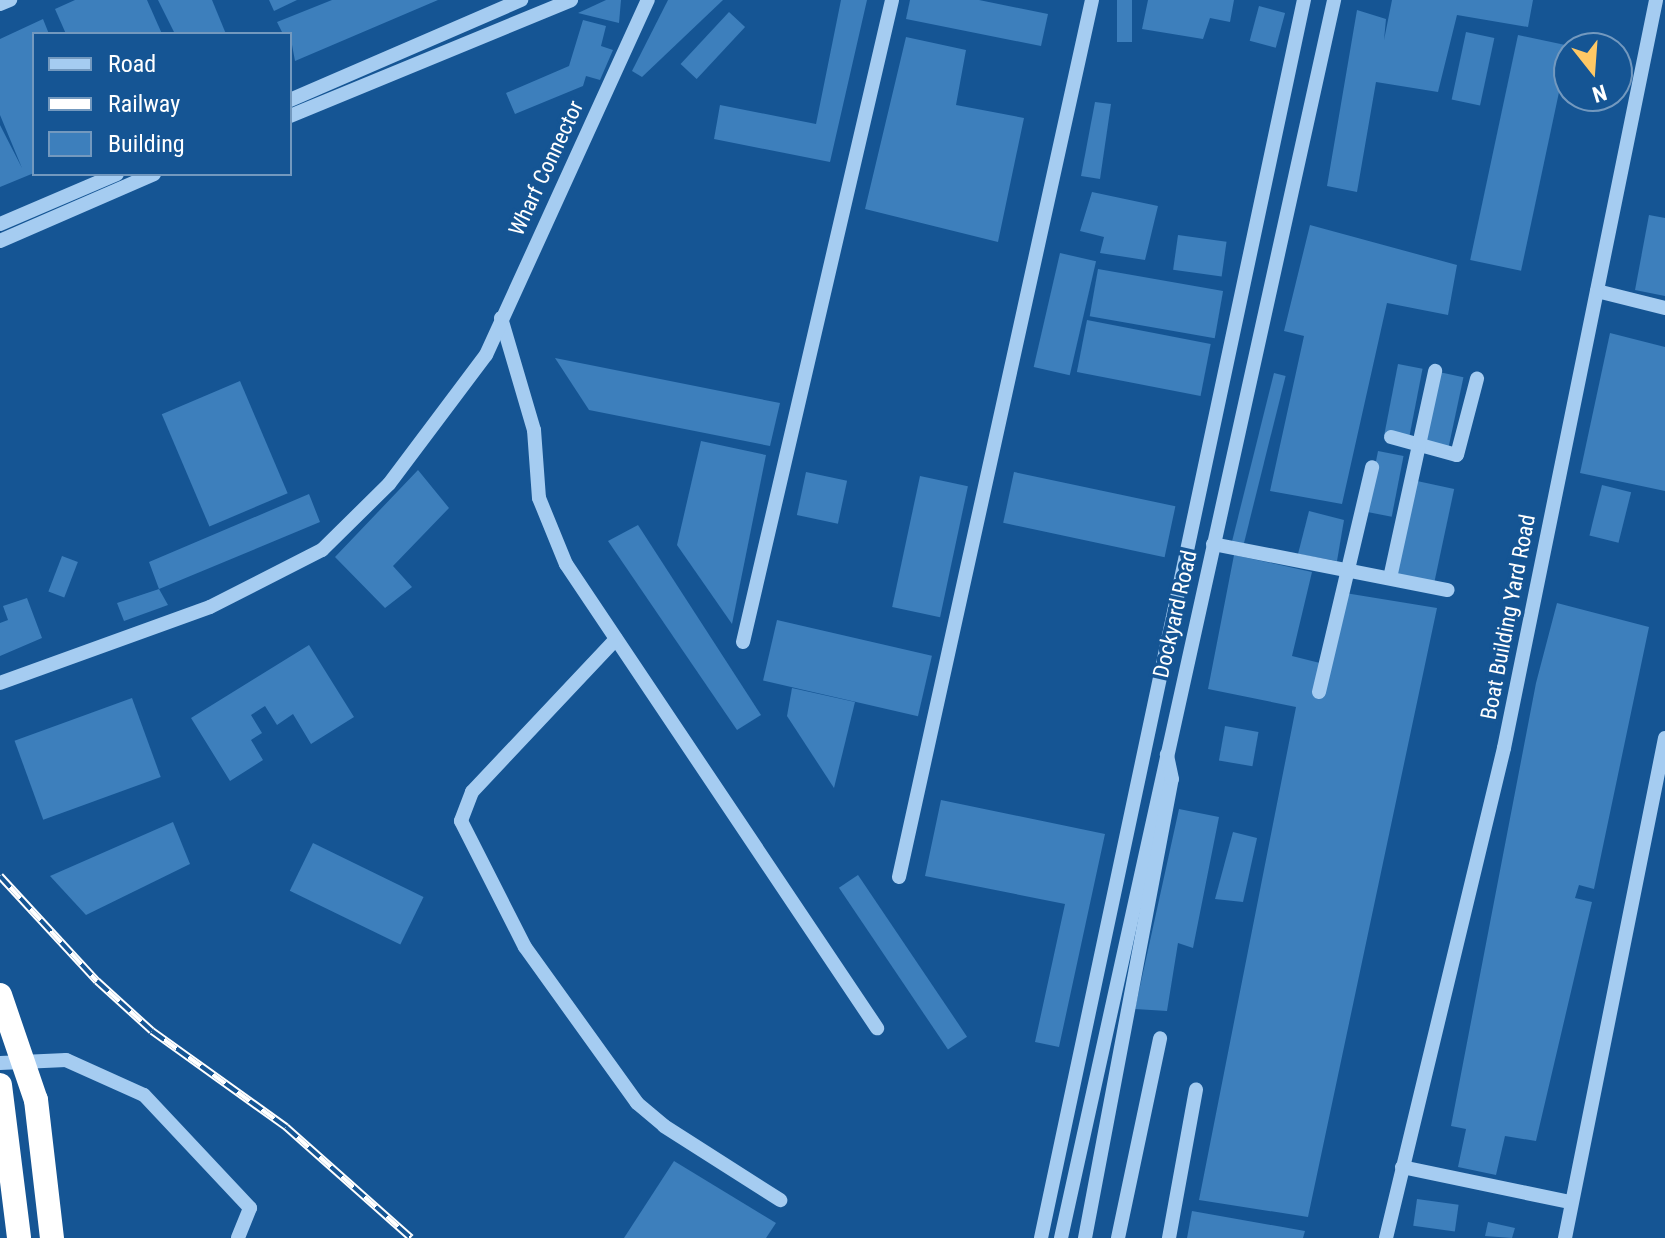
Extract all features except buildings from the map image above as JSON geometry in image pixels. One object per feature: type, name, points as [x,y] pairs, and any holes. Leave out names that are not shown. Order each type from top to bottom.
[{"type":"highway","points":[[0,995],[36,1100],[52,1238]]},
{"type":"highway","points":[[0,1085],[19,1238]]},
{"type":"street","points":[[0,4],[10,0]]},
{"type":"street","points":[[292,99],[521,0]]},
{"type":"street","points":[[292,115],[571,0]]},
{"type":"street","name":"Wharf Connector","points":[[0,683],[210,607],[322,550],[389,484],[486,355],[648,0]]},
{"type":"street","points":[[743,642],[892,0]]},
{"type":"street","points":[[899,877],[1092,0]]},
{"type":"street","name":"Dockyard Road","points":[[1041,1238],[1304,0]]},
{"type":"street","name":"Dockyard Road","points":[[1061,1238],[1159,780],[1334,0]]},
{"type":"street","name":"Boat Building Yard Road","points":[[1386,1238],[1504,748],[1656,0]]},
{"type":"street","points":[[0,224],[112,176]]},
{"type":"street","points":[[0,241],[149,176]]},
{"type":"street","points":[[1597,291],[1665,308]]},
{"type":"street","points":[[501,318],[534,430],[539,498],[566,564],[877,1028]]},
{"type":"street","points":[[1390,578],[1435,371]]},
{"type":"street","points":[[1391,437],[1457,455],[1477,379]]},
{"type":"street","points":[[1319,692],[1372,467]]},
{"type":"street","points":[[1213,544],[1349,568],[1448,590]]},
{"type":"street","points":[[616,639],[472,792],[461,821],[525,947],[637,1103],[664,1126],[780,1200]]},
{"type":"street","points":[[1565,1238],[1665,738]]},
{"type":"street","points":[[1085,1238],[1172,779],[1166,751]]},
{"type":"street","points":[[1118,1238],[1160,1038]]},
{"type":"street","points":[[0,1063],[66,1060],[144,1095],[250,1208],[238,1238]]},
{"type":"street","points":[[1169,1238],[1196,1089]]},
{"type":"street","points":[[1402,1167],[1570,1202]]},
{"type":"railway","points":[[0,876],[97,981],[152,1031],[286,1127],[411,1238]]}]
